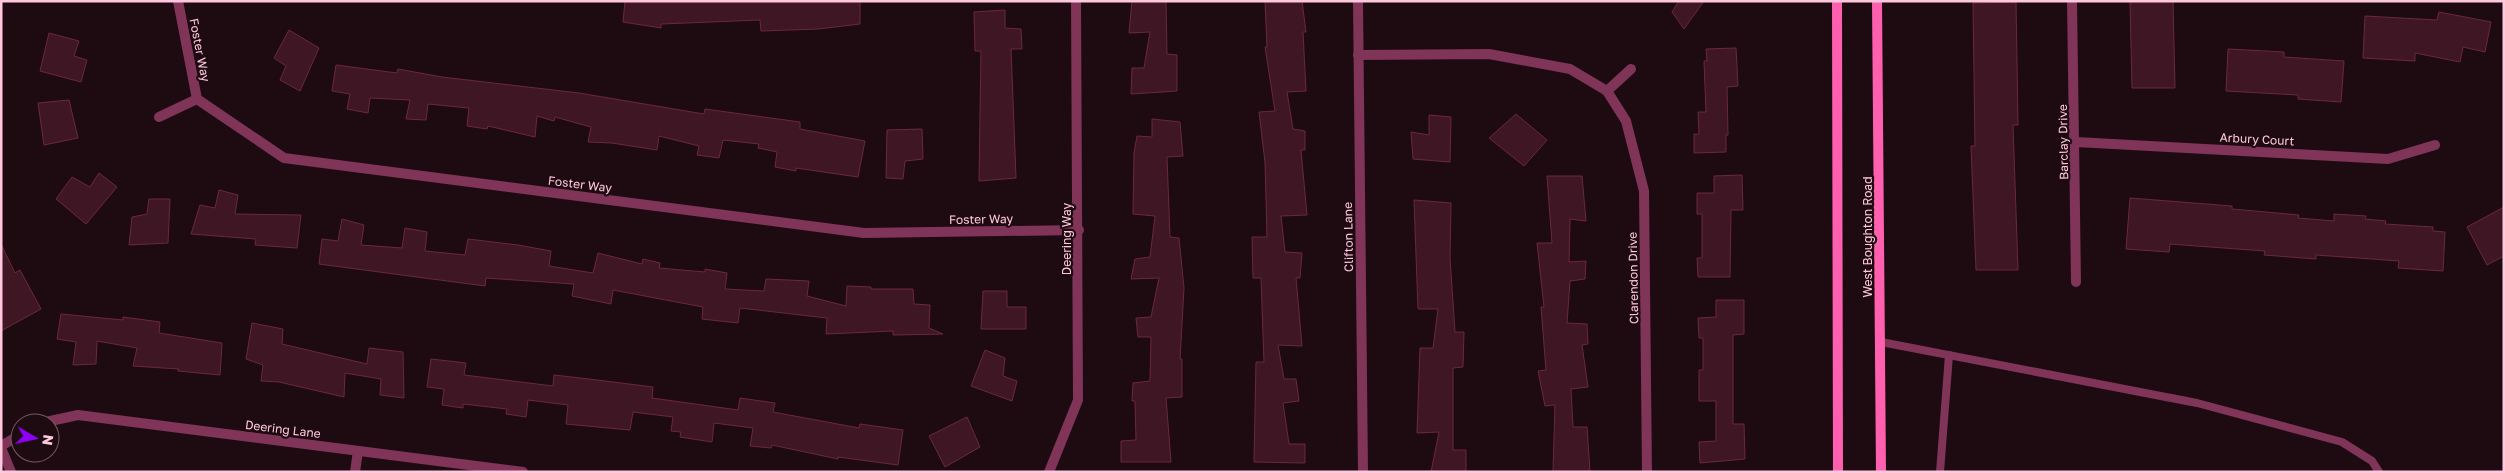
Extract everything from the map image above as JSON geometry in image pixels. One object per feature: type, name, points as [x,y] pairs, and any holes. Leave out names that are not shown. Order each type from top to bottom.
[{"type":"main road","points":[[1837,1],[1838,472]]},
{"type":"main road","name":"West Boughton Road","points":[[1877,1],[1882,472]]},
{"type":"street","name":"Foster Way","points":[[178,1],[197,99],[284,158],[864,233],[1079,230]]},
{"type":"street","name":"Deering Way","points":[[1049,472],[1078,400],[1079,230],[1076,1]]},
{"type":"street","name":"Clifton Lane","points":[[1358,1],[1363,472]]},
{"type":"street","name":"Barclay Drive","points":[[2072,1],[2076,142],[2076,282]]},
{"type":"street","name":"Clarendon Drive","points":[[1358,55],[1488,54],[1570,69],[1607,91],[1626,121],[1644,191],[1647,472]]},
{"type":"street","points":[[1607,91],[1630,69]]},
{"type":"street","points":[[159,117],[197,99]]},
{"type":"street","name":"Arbury Court","points":[[2076,142],[2388,159],[2435,146]]},
{"type":"street","name":"Deering Lane","points":[[60,419],[78,415],[522,472]]},
{"type":"street","points":[[1,447],[11,472]]},
{"type":"street","points":[[355,472],[358,451]]},
{"type":"lane","points":[[1880,342],[2197,403],[2342,442],[2372,461],[2379,472]]},
{"type":"lane","points":[[1940,472],[1949,355]]},
{"type":"building","points":[[625,1],[860,1],[860,24],[818,29],[761,31],[760,20],[661,24],[661,28],[623,22]]},
{"type":"building","points":[[1132,1],[1166,1],[1167,54],[1177,55],[1177,91],[1131,94],[1132,68],[1144,68],[1150,32],[1129,33]]},
{"type":"building","points":[[1265,1],[1302,1],[1306,32],[1303,32],[1306,91],[1287,92],[1293,129],[1305,131],[1305,150],[1301,150],[1307,215],[1281,216],[1285,252],[1302,253],[1300,278],[1296,278],[1302,346],[1278,345],[1284,379],[1296,379],[1299,401],[1283,403],[1289,444],[1305,444],[1305,463],[1254,462],[1256,362],[1264,362],[1261,278],[1253,278],[1252,237],[1267,237],[1265,162],[1259,112],[1275,111],[1265,47],[1267,47]]},
{"type":"building","points":[[1679,1],[1704,1],[1684,29],[1672,12]]},
{"type":"building","points":[[2130,1],[2173,1],[2175,88],[2132,88]]},
{"type":"building","points":[[2016,2],[2018,125],[2013,125],[2018,270],[1976,270],[1971,146],[1975,146],[1973,3]]},
{"type":"building","points":[[1005,10],[1005,28],[1021,29],[1022,49],[1011,49],[1016,178],[979,181],[981,51],[975,51],[974,12]]},
{"type":"building","points":[[2439,12],[2491,22],[2485,52],[2463,47],[2460,62],[2415,53],[2415,61],[2363,58],[2365,16],[2437,20]]},
{"type":"building","points":[[289,30],[319,48],[300,91],[280,80],[286,66],[274,58]]},
{"type":"building","points":[[49,33],[79,41],[74,56],[87,60],[81,82],[40,71]]},
{"type":"building","points":[[1736,48],[1738,86],[1727,87],[1728,135],[1726,135],[1726,152],[1694,153],[1694,134],[1699,134],[1698,112],[1706,112],[1704,61],[1707,61],[1706,49]]},
{"type":"building","points":[[2228,49],[2284,52],[2284,57],[2344,61],[2341,102],[2298,99],[2298,95],[2226,91]]},
{"type":"building","points":[[336,65],[397,73],[398,69],[442,77],[579,93],[704,114],[705,109],[800,122],[800,129],[865,141],[858,177],[796,168],[796,171],[775,167],[777,152],[758,148],[759,144],[723,140],[719,158],[697,155],[699,146],[659,136],[657,150],[612,143],[588,142],[591,127],[555,117],[554,121],[537,116],[535,137],[488,126],[487,129],[467,126],[469,108],[428,104],[426,120],[406,119],[410,100],[370,98],[368,113],[347,109],[350,94],[332,91]]},
{"type":"building","points":[[69,100],[78,138],[44,145],[38,103]]},
{"type":"building","points":[[1516,114],[1547,140],[1524,166],[1489,138]]},
{"type":"building","points":[[1429,115],[1451,117],[1450,162],[1413,159],[1411,132],[1429,135]]},
{"type":"building","points":[[1152,119],[1180,122],[1183,156],[1167,157],[1170,237],[1179,238],[1184,288],[1180,359],[1182,359],[1182,397],[1166,398],[1171,462],[1121,462],[1121,441],[1136,440],[1135,401],[1132,401],[1133,383],[1150,381],[1151,337],[1138,337],[1136,318],[1151,317],[1159,278],[1131,279],[1135,259],[1150,257],[1155,216],[1133,214],[1134,153],[1137,136],[1152,137]]},
{"type":"building","points":[[922,129],[923,159],[905,161],[903,179],[886,178],[887,130]]},
{"type":"building","points":[[99,173],[117,187],[86,224],[56,199],[72,177],[90,187]]},
{"type":"building","points":[[1742,175],[1743,210],[1731,210],[1730,277],[1698,277],[1697,258],[1702,258],[1702,214],[1697,214],[1697,193],[1714,193],[1714,176]]},
{"type":"building","points":[[1547,176],[1582,176],[1586,221],[1570,219],[1569,262],[1586,261],[1585,279],[1570,281],[1567,323],[1587,324],[1588,344],[1582,345],[1588,387],[1571,389],[1573,427],[1587,427],[1590,472],[1553,472],[1555,405],[1545,406],[1538,371],[1546,370],[1541,307],[1544,307],[1537,243],[1552,243]]},
{"type":"building","points":[[219,190],[238,195],[235,214],[301,215],[297,248],[255,245],[256,239],[191,234],[200,205],[215,208]]},
{"type":"building","points":[[2130,198],[2232,206],[2232,209],[2299,215],[2298,218],[2334,221],[2334,214],[2366,216],[2365,219],[2386,221],[2385,224],[2433,227],[2433,231],[2445,232],[2443,271],[2398,268],[2399,261],[2316,255],[2316,259],[2264,255],[2265,251],[2170,244],[2169,252],[2126,249]]},
{"type":"building","points":[[149,199],[170,199],[168,243],[129,245],[132,217],[147,214]]},
{"type":"building","points":[[1414,200],[1451,203],[1450,258],[1455,332],[1464,332],[1463,367],[1453,368],[1453,450],[1466,450],[1466,472],[1431,472],[1439,432],[1417,433],[1420,348],[1433,348],[1438,309],[1418,309]]},
{"type":"building","points":[[2504,207],[2504,256],[2487,265],[2467,227]]},
{"type":"building","points":[[342,219],[364,225],[361,245],[402,248],[405,228],[427,232],[425,251],[465,255],[468,239],[518,245],[551,251],[549,266],[593,273],[598,253],[642,264],[643,259],[660,263],[659,268],[705,272],[705,269],[727,273],[725,289],[764,291],[766,279],[809,281],[807,296],[846,306],[847,286],[871,287],[871,289],[913,289],[914,304],[930,305],[929,328],[943,334],[893,335],[893,331],[826,334],[827,318],[740,308],[738,323],[702,319],[703,307],[613,290],[611,304],[572,296],[574,284],[486,278],[485,286],[319,264],[322,239],[338,241]]},
{"type":"building","points":[[1,244],[15,273],[20,270],[41,309],[1,331]]},
{"type":"building","points":[[983,291],[1007,291],[1007,307],[1026,307],[1026,329],[981,329]]},
{"type":"building","points":[[1716,300],[1744,300],[1744,334],[1733,335],[1733,424],[1744,424],[1745,459],[1700,463],[1699,442],[1716,441],[1716,401],[1699,401],[1699,370],[1703,370],[1703,338],[1699,338],[1698,318],[1716,317]]},
{"type":"building","points":[[61,314],[123,320],[123,317],[160,322],[159,333],[222,343],[220,375],[178,371],[179,369],[133,366],[137,348],[97,341],[96,364],[73,365],[76,342],[57,339]]},
{"type":"building","points":[[252,323],[283,329],[282,344],[367,364],[369,348],[403,352],[404,398],[380,395],[381,379],[345,373],[344,397],[279,382],[261,381],[263,365],[246,359]]},
{"type":"building","points":[[985,350],[1005,358],[1003,376],[1017,381],[1012,401],[971,386]]},
{"type":"building","points":[[431,359],[466,363],[464,375],[553,386],[554,375],[653,387],[652,398],[738,410],[740,398],[775,403],[773,412],[859,428],[860,424],[903,430],[898,465],[838,457],[838,459],[772,445],[771,448],[750,446],[753,428],[714,423],[712,442],[680,437],[681,432],[671,431],[673,417],[633,412],[630,430],[566,424],[568,405],[528,400],[526,417],[506,414],[507,409],[463,404],[463,408],[442,405],[444,389],[427,387]]},
{"type":"building","points":[[967,417],[980,447],[945,467],[929,436]]}]
